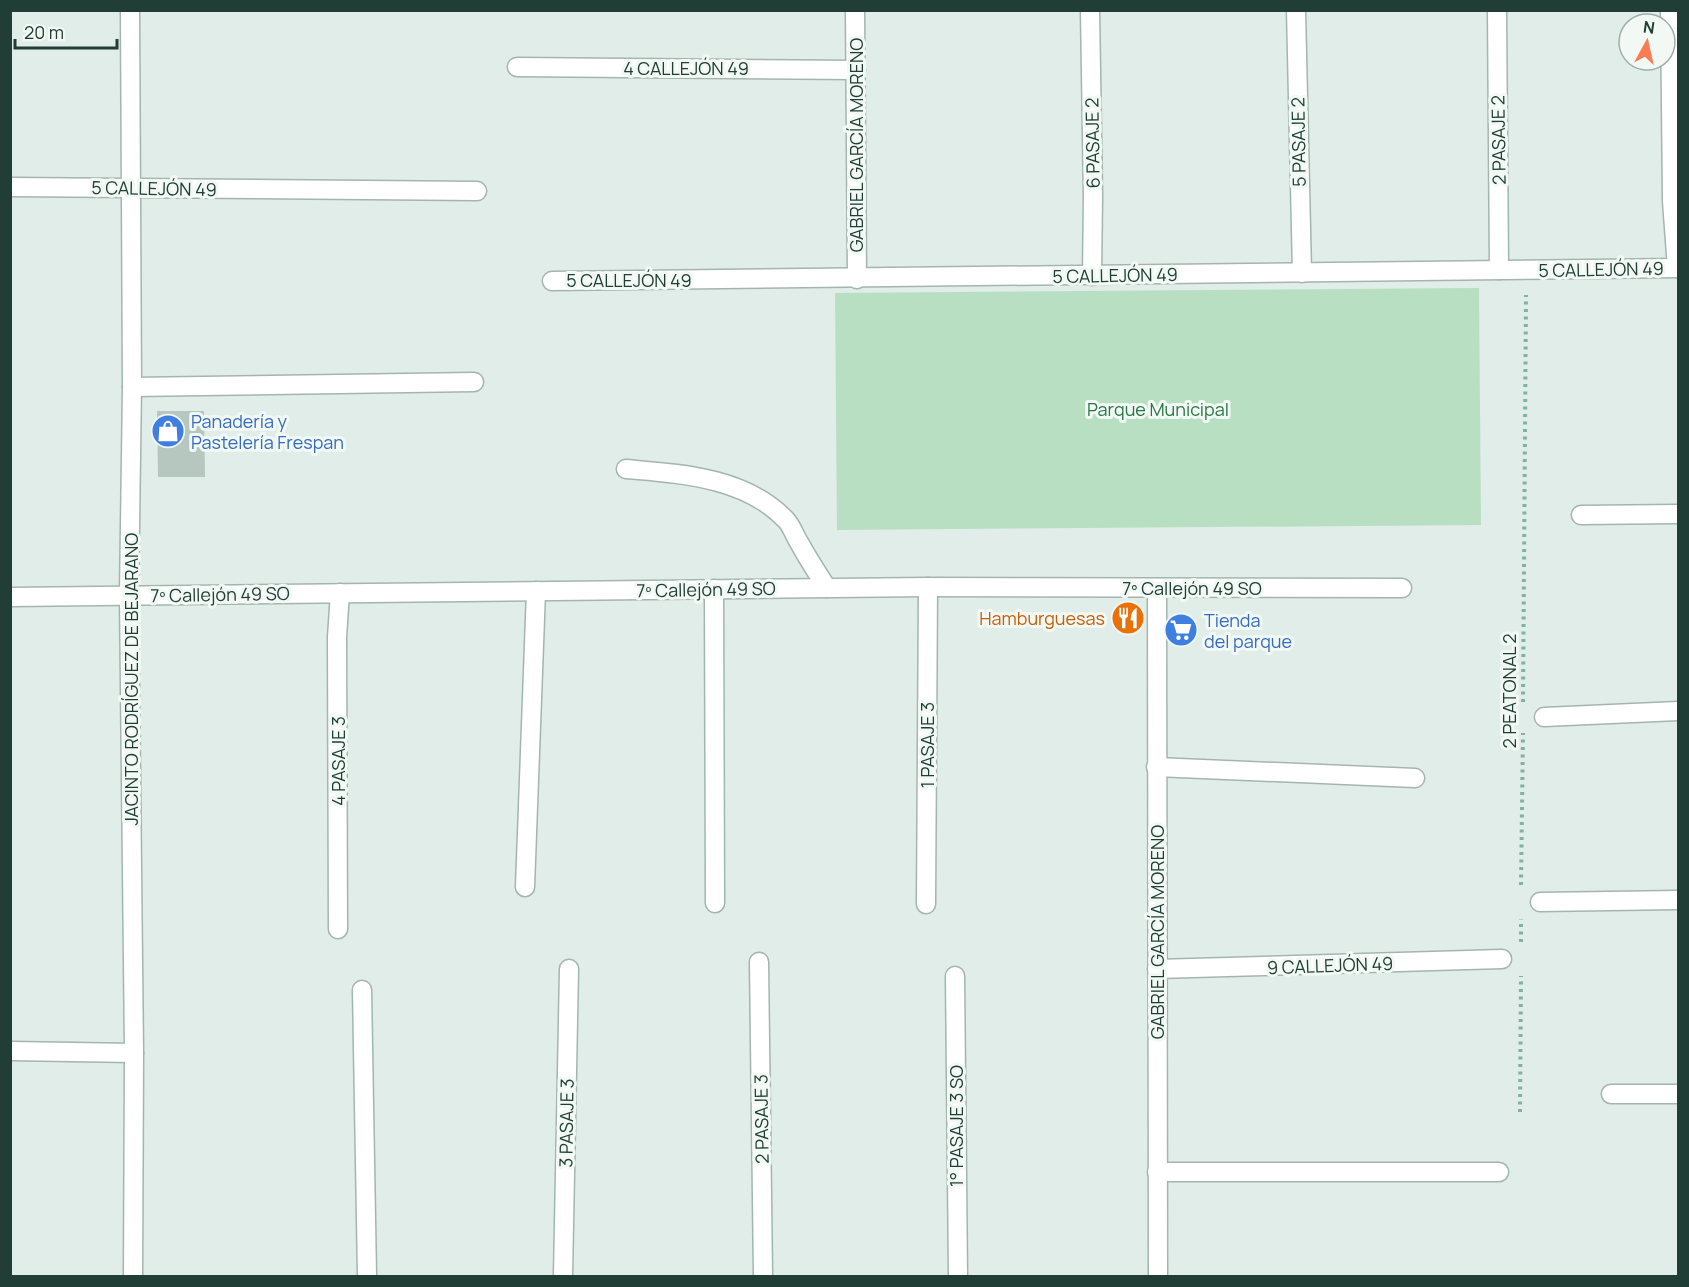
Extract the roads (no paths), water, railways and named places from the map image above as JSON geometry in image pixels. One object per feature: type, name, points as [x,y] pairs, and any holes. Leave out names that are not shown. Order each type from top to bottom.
[{"type":"street","name":"JACINTO RODRÍGUEZ DE BEJARANO","points":[[130,10],[132,387],[129,595],[134,1053],[133,1276]]},
{"type":"street","name":"GABRIEL GARCÍA MORENO","points":[[855,10],[857,279]]},
{"type":"street","name":"6 PASAJE 2","points":[[1090,10],[1092,276]]},
{"type":"street","name":"5 PASAJE 2","points":[[1296,10],[1302,273]]},
{"type":"street","name":"2 PASAJE 2","points":[[1497,10],[1499,270]]},
{"type":"street","points":[[1670,10],[1672,201],[1678,268]]},
{"type":"street","name":"4 CALLEJÓN 49","points":[[517,67],[856,70]]},
{"type":"street","name":"5 CALLEJÓN 49","points":[[10,187],[477,191]]},
{"type":"street","name":"5 CALLEJÓN 49","points":[[552,281],[1678,268]]},
{"type":"street","points":[[132,387],[474,382]]},
{"type":"street","points":[[626,469],[682,474],[737,487],[766,502],[788,522],[827,588]]},
{"type":"street","points":[[1581,515],[1678,514]]},
{"type":"street","name":"7º Callejón 49 SO","points":[[10,597],[928,587],[1402,588]]},
{"type":"street","name":"1 PASAJE 3","points":[[926,904],[928,587]]},
{"type":"street","name":"GABRIEL GARCÍA MORENO","points":[[1156,588],[1158,1276]]},
{"type":"street","points":[[714,589],[715,903]]},
{"type":"street","points":[[525,887],[536,591]]},
{"type":"street","name":"4 PASAJE 3","points":[[338,929],[337,637],[340,593]]},
{"type":"street","points":[[1544,717],[1678,711]]},
{"type":"street","points":[[1156,767],[1415,778]]},
{"type":"street","points":[[1540,902],[1678,900]]},
{"type":"street","name":"9 CALLEJÓN 49","points":[[1157,969],[1502,959]]},
{"type":"street","name":"2 PASAJE 3","points":[[759,962],[763,1276]]},
{"type":"street","name":"3 PASAJE 3","points":[[563,1276],[569,969]]},
{"type":"street","name":"1° PASAJE 3 SO","points":[[955,976],[958,1276]]},
{"type":"street","points":[[362,990],[367,1276]]},
{"type":"street","points":[[10,1051],[134,1053]]},
{"type":"street","points":[[1611,1094],[1678,1094]]},
{"type":"street","points":[[1157,1172],[1498,1172]]},
{"type":"place","name":"Panadería y Pastelería Frespan","points":[[168,431]]},
{"type":"place","name":"Hamburguesas","points":[[1128,618]]},
{"type":"place","name":"Tienda del parque","points":[[1181,630]]},
{"type":"park label","name":"Parque Municipal","points":[[1158,409]]}]
